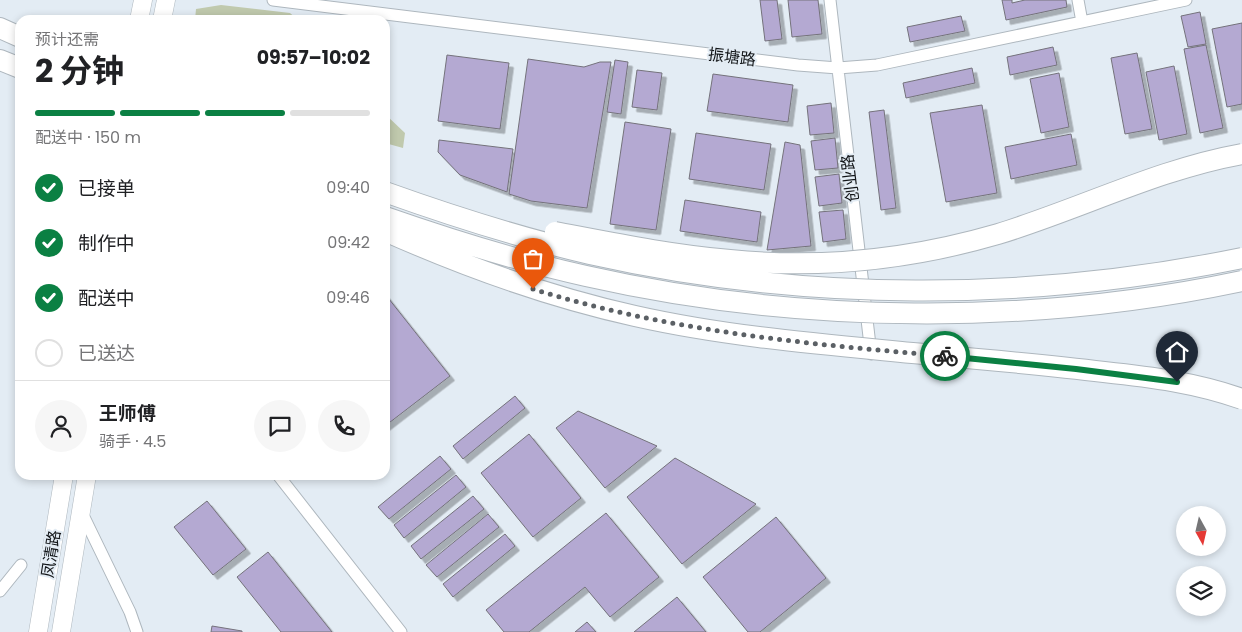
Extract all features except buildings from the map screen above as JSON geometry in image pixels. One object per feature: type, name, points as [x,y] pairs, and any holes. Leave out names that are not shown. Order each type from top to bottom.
[{"type":"highway","points":[[140,15],[143,0]]},
{"type":"highway","points":[[163,15],[166,0]]},
{"type":"highway","points":[[0,28],[15,35]]},
{"type":"highway","points":[[0,60],[15,66]]},
{"type":"highway","points":[[404,199],[528,227],[666,253],[745,262],[825,263],[904,255],[966,243],[1041,220],[1174,171],[1242,154]]},
{"type":"highway","points":[[390,194],[496,229],[590,254],[686,272],[751,281],[808,286],[914,290],[1048,285],[1146,275],[1242,258]]},
{"type":"highway","points":[[390,219],[485,250],[588,277],[726,300],[832,310],[939,313],[1045,308],[1151,298],[1242,281]]},
{"type":"highway","points":[[390,233],[522,285],[590,306],[660,322],[755,336],[1143,376],[1211,389],[1242,399]]},
{"type":"highway","name":"凤清路","points":[[38,632],[63,480]]},
{"type":"highway","name":"凤清路","points":[[61,632],[86,480]]},
{"type":"street","name":"振塘路","points":[[273,0],[788,64],[838,68],[878,65],[1186,0]]},
{"type":"street","name":"创业路","points":[[830,0],[871,356]]},
{"type":"street","points":[[1078,0],[1082,22]]},
{"type":"street","points":[[282,480],[400,632]]},
{"type":"street","points":[[81,510],[130,612],[137,632]]},
{"type":"street","points":[[0,590],[21,565]]},
{"type":"green space","points":[[221,5],[290,13],[292,15],[195,15],[196,9]]},
{"type":"green space","points":[[390,119],[405,133],[403,148],[390,144]]},
{"type":"way so far","points":[[533,289],[637,317],[732,334],[945,356]]},
{"type":"route","points":[[945,356],[1143,376],[1177,382]]}]
